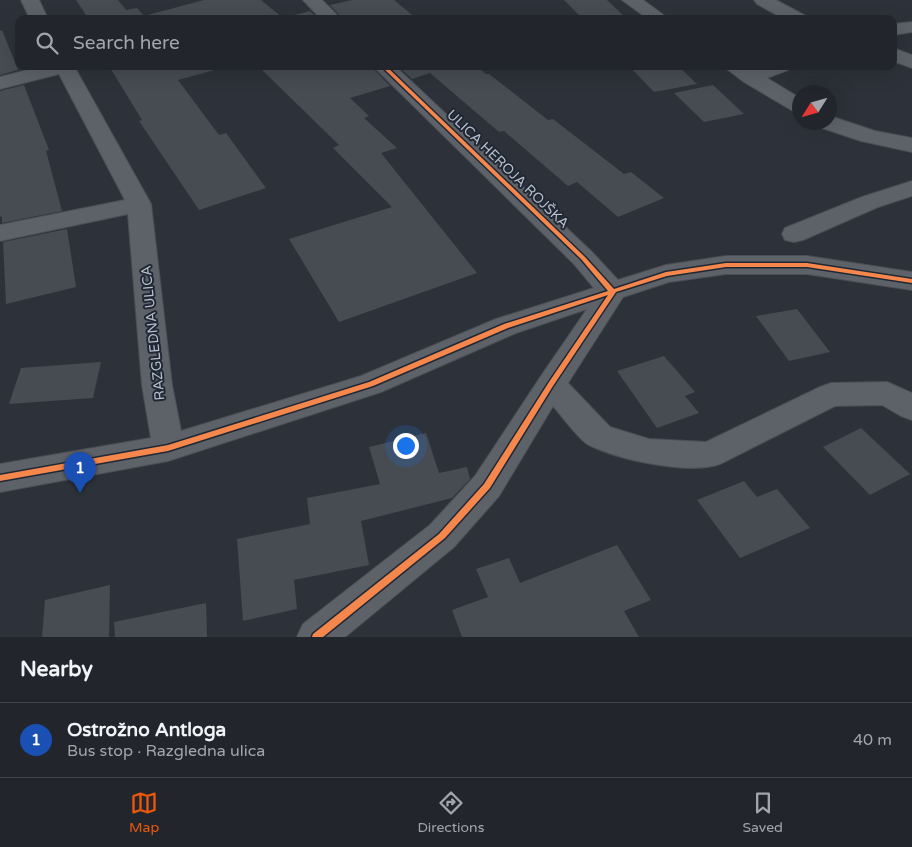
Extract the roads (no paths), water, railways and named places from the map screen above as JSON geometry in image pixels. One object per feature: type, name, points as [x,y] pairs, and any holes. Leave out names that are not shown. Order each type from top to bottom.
[{"type":"street","points":[[30,0],[37,15]]},
{"type":"street","points":[[312,0],[328,15]]},
{"type":"street","points":[[631,0],[654,15]]},
{"type":"street","points":[[763,0],[791,15]]},
{"type":"street","points":[[897,29],[912,26]]},
{"type":"street","points":[[897,56],[912,62]]},
{"type":"street","points":[[0,83],[52,70]]},
{"type":"street","name":"RAZGLEDNA ULICA","points":[[66,70],[139,204],[157,385],[168,448]]},
{"type":"street","name":"ULICA HEROJA ROJŠKA","points":[[386,70],[583,258],[613,292]]},
{"type":"street","points":[[739,70],[792,102]]},
{"type":"street","points":[[751,78],[771,70]]},
{"type":"street","points":[[837,126],[871,137],[912,145]]},
{"type":"street","points":[[794,234],[870,202],[912,188]]},
{"type":"street","points":[[0,233],[139,204]]},
{"type":"street","points":[[0,478],[168,448],[371,384],[506,326],[666,274],[726,265],[807,265],[912,281]]},
{"type":"street","points":[[316,637],[442,536],[487,486],[551,384],[613,292]]},
{"type":"street","points":[[551,384],[599,436],[649,452],[708,455],[831,395],[887,393],[912,408]]},
{"type":"place","name":"Ostrožno Antloga","points":[[80,493]]}]
